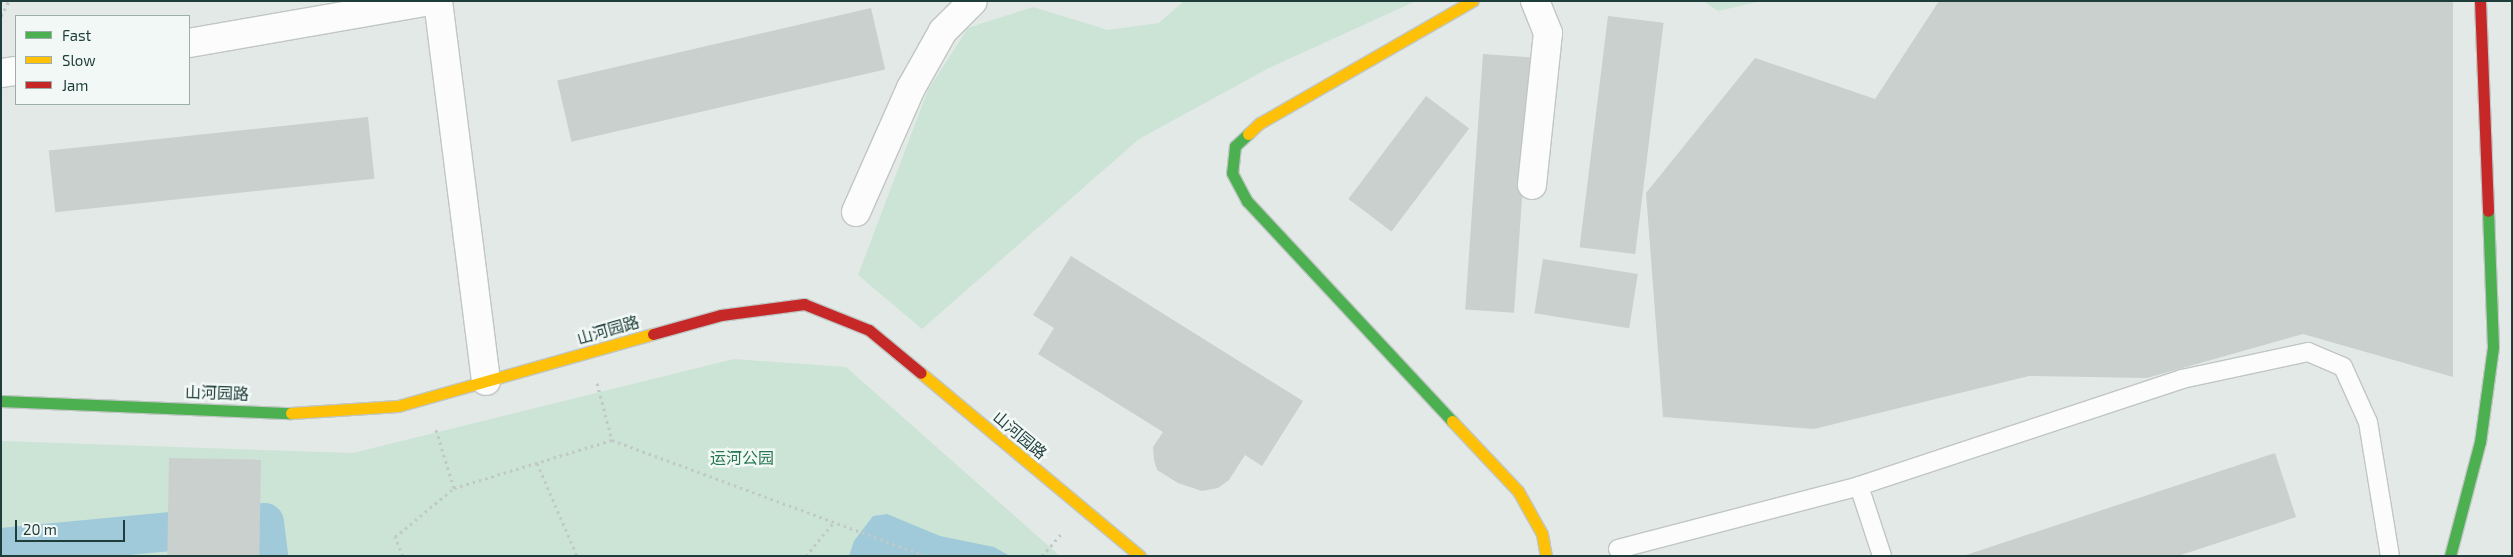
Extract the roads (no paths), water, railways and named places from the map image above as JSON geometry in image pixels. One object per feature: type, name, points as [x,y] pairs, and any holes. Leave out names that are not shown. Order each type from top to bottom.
[{"type":"street","points":[[190,43],[429,1]]},
{"type":"street","points":[[438,1],[486,381]]},
{"type":"street","points":[[1472,1],[1260,123],[1235,146],[1232,173],[1247,202],[1518,491],[1542,534],[1546,556]]},
{"type":"street","points":[[1532,185],[1548,32],[1535,1]]},
{"type":"street","points":[[2450,556],[2480,442],[2493,347],[2480,1]]},
{"type":"street","points":[[856,212],[911,88],[943,30],[970,2]]},
{"type":"street","points":[[1,73],[15,71]]},
{"type":"street","name":"山河园路","points":[[1,401],[297,413],[398,406],[721,315],[804,304],[869,330],[1140,556]]},
{"type":"lane","points":[[1618,549],[1859,486],[2182,379],[2308,352],[2344,367],[2368,422],[2390,556]]},
{"type":"lane","points":[[1859,486],[1882,556]]},
{"type":"water","points":[[887,514],[940,536],[994,547],[1010,556],[849,556],[854,541],[873,516]]},
{"type":"waterway","points":[[1,547],[264,522],[268,556]]},
{"type":"park label","name":"运河公园","points":[[742,458]]}]
